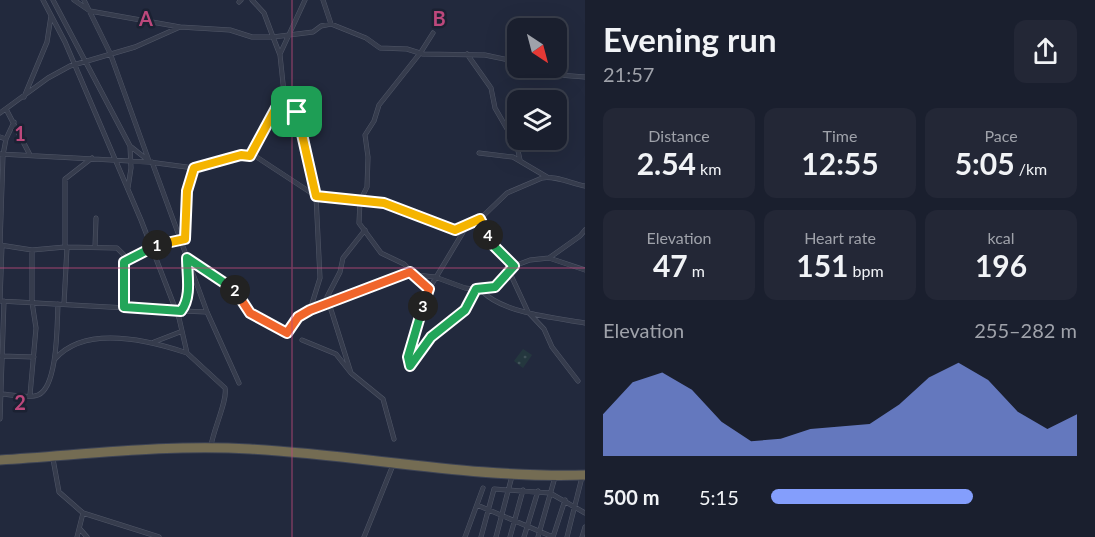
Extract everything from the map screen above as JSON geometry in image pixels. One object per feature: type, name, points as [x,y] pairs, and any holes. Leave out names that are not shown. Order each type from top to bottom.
[{"type":"highway","points":[[0,460],[142,447],[250,447],[584,476]]},
{"type":"highway","points":[[0,460],[217,450],[512,475],[584,476]]},
{"type":"street","points":[[43,0],[76,67],[151,246],[176,310],[187,353]]},
{"type":"street","points":[[53,0],[130,146],[131,161],[127,189]]},
{"type":"street","points":[[74,0],[90,11],[180,27],[230,30],[252,37],[313,32],[321,26],[331,24],[366,38],[380,48],[485,55],[507,60]]},
{"type":"street","points":[[84,0],[110,53],[207,312],[239,383]]},
{"type":"street","points":[[252,0],[264,13],[280,55],[284,93],[297,112],[316,196],[320,278],[310,310]]},
{"type":"street","points":[[280,55],[305,0]]},
{"type":"street","points":[[323,0],[331,24]]},
{"type":"street","points":[[24,97],[47,42],[51,15]]},
{"type":"street","points":[[0,113],[48,78],[70,66],[76,67],[110,53],[135,47],[180,27]]},
{"type":"street","points":[[429,289],[404,264],[381,253],[359,223],[360,201],[367,187],[368,157],[365,135],[374,122],[379,105],[421,52],[433,33]]},
{"type":"street","points":[[467,54],[491,88],[495,108],[517,146],[520,160]]},
{"type":"street","points":[[567,75],[585,76]]},
{"type":"street","points":[[250,156],[284,93]]},
{"type":"street","points":[[6,109],[30,155]]},
{"type":"street","points":[[0,420],[2,154],[14,122]]},
{"type":"street","points":[[0,137],[6,139]]},
{"type":"street","points":[[130,146],[151,162]]},
{"type":"street","points":[[479,153],[520,160],[548,177],[571,185],[585,186]]},
{"type":"street","points":[[2,154],[151,162],[194,168],[241,155],[255,156],[316,196],[403,209],[455,230],[480,219]]},
{"type":"street","points":[[64,304],[66,247],[64,179],[92,158]]},
{"type":"street","points":[[124,262],[151,246],[182,242],[186,236],[187,191],[194,168]]},
{"type":"street","points":[[476,289],[465,310],[431,337],[410,366],[408,357],[429,289],[465,229],[480,219],[507,194],[548,177]]},
{"type":"street","points":[[95,247],[96,218]]},
{"type":"street","points":[[480,219],[493,245],[514,266]]},
{"type":"street","points":[[351,373],[327,297],[340,272],[343,258],[364,230]]},
{"type":"street","points":[[549,258],[580,237],[585,230]]},
{"type":"street","points":[[1,245],[32,250],[66,247],[117,249],[124,255],[124,307]]},
{"type":"street","points":[[30,395],[36,320],[32,302],[32,250]]},
{"type":"street","points":[[188,259],[232,286],[250,313],[287,333],[298,317],[310,310],[412,273],[481,290],[495,287],[514,266],[530,260],[549,258],[585,270]]},
{"type":"street","points":[[181,311],[186,305],[188,292],[188,259]]},
{"type":"street","points":[[509,272],[528,312],[544,329],[552,347],[578,381]]},
{"type":"street","points":[[481,290],[489,298],[528,312],[585,323]]},
{"type":"street","points":[[1,301],[207,312]]},
{"type":"street","points":[[0,394],[30,395],[40,394],[44,390],[55,359],[58,304]]},
{"type":"street","points":[[154,342],[180,332]]},
{"type":"street","points":[[55,359],[71,346],[84,340],[154,342],[187,353],[225,388],[225,399],[213,429],[211,446]]},
{"type":"street","points":[[302,340],[336,354],[351,373],[383,399],[393,439]]},
{"type":"street","points":[[1,356],[33,357]]},
{"type":"street","points":[[53,459],[59,492],[82,513],[157,537]]},
{"type":"street","points":[[364,537],[393,464]]},
{"type":"street","points":[[496,537],[512,475]]},
{"type":"street","points":[[567,537],[584,476]]},
{"type":"street","points":[[538,537],[555,477]]},
{"type":"street","points":[[473,537],[466,536],[483,488]]},
{"type":"street","points":[[481,537],[494,489],[550,493],[585,513]]},
{"type":"street","points":[[510,537],[523,490]]},
{"type":"street","points":[[524,537],[538,491]]},
{"type":"street","points":[[477,505],[490,508],[553,537],[565,500]]},
{"type":"street","points":[[77,537],[82,513]]},
{"type":"street","points":[[582,537],[585,527]]},
{"type":"street","points":[[79,529],[87,537]]},
{"type":"shaded area","points":[[523,349],[532,355],[523,368],[514,361]]},
{"type":"route","points":[[284,93],[297,112],[316,196],[384,203],[455,230],[480,219],[493,245],[514,266],[495,287],[476,289],[465,310],[431,337],[410,366],[408,357],[429,289],[410,272],[310,310],[298,317],[288,333],[250,313],[232,286],[187,258],[188,292],[186,305],[181,311],[124,307],[124,262],[151,246],[182,242],[185,239],[187,191],[194,168],[241,155],[250,156],[266,131],[284,93]]}]
